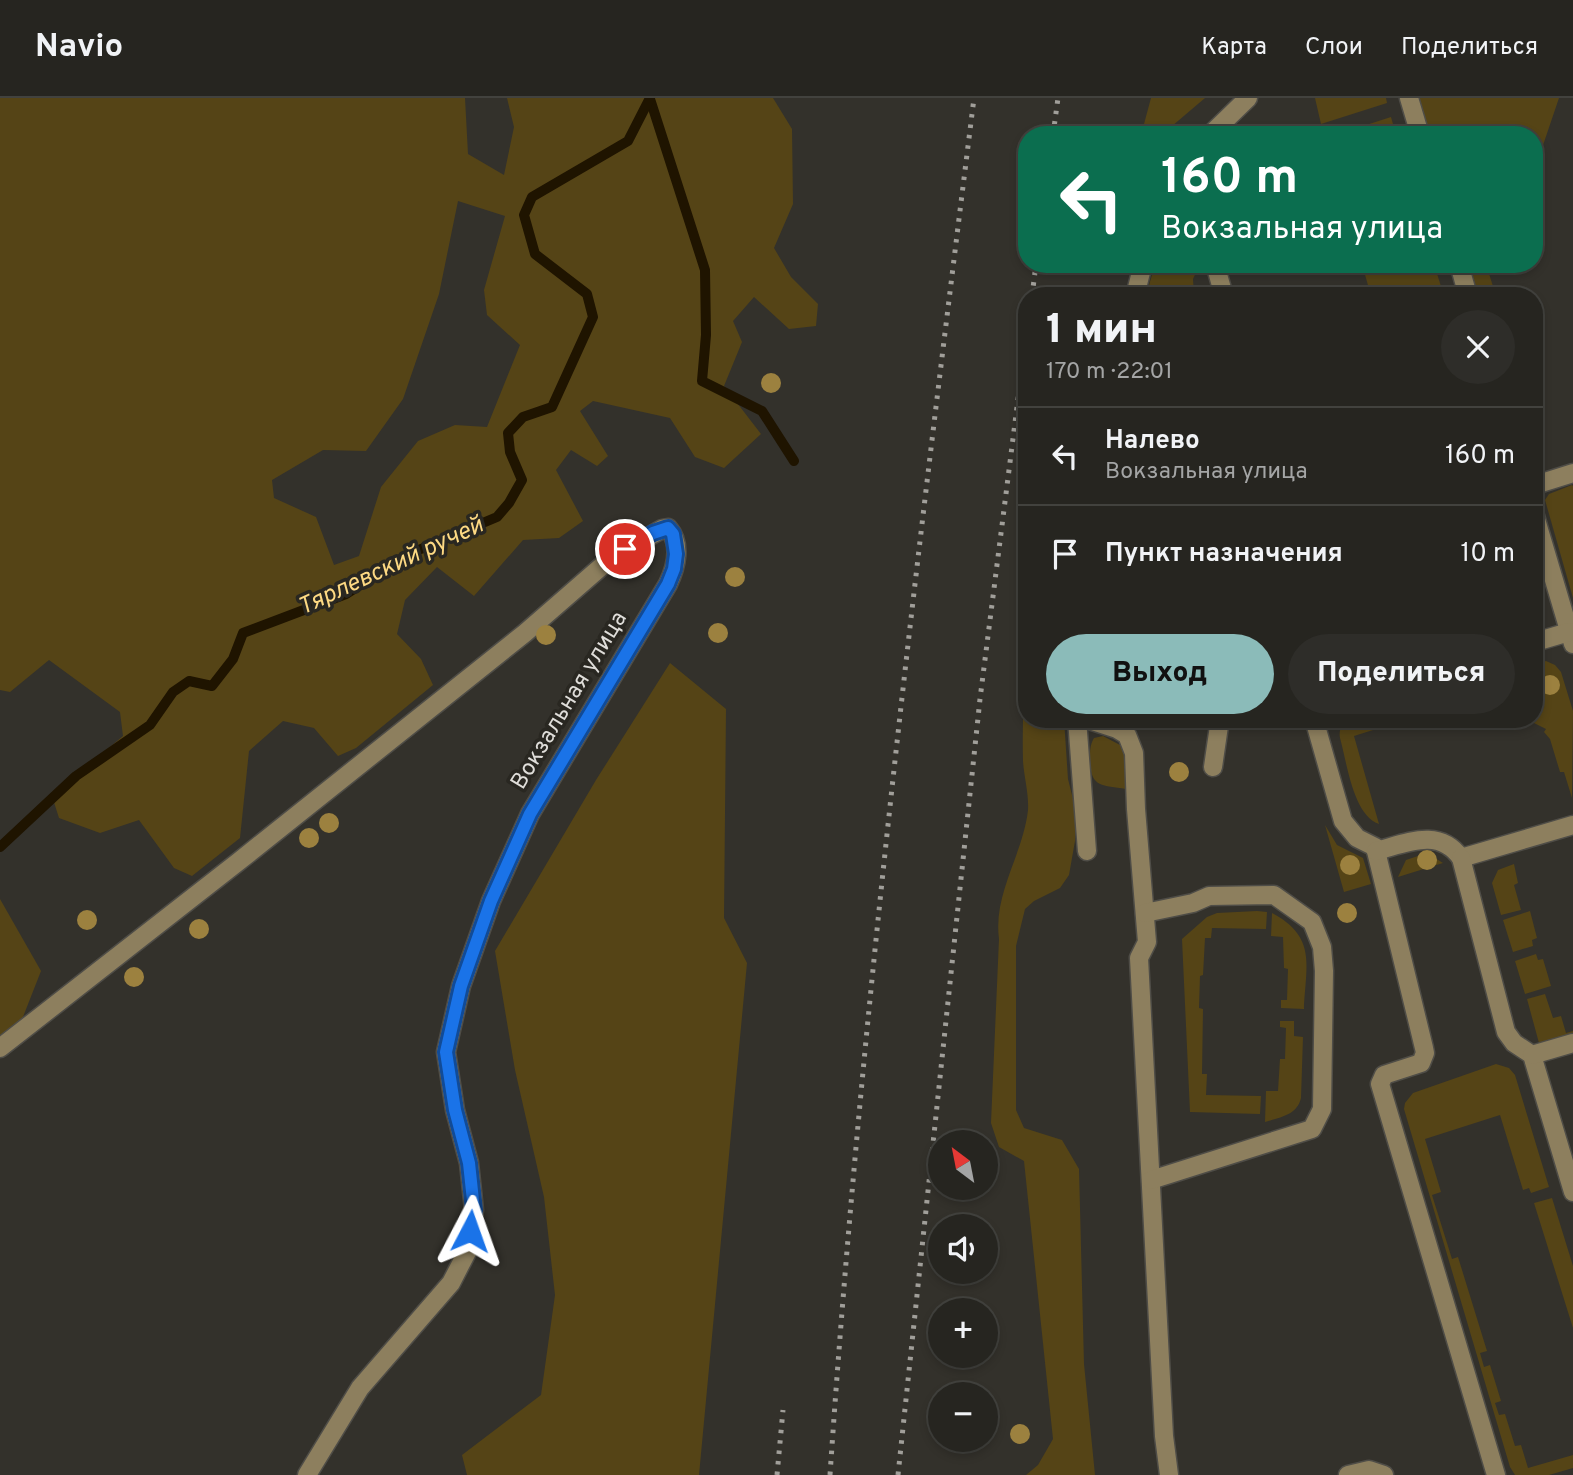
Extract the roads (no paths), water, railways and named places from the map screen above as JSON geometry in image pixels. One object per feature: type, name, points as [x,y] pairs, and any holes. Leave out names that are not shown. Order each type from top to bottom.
[{"type":"street","points":[[1219,126],[1248,98]]},
{"type":"street","points":[[1409,98],[1417,126]]},
{"type":"street","points":[[1543,483],[1573,474]]},
{"type":"street","name":"Вокзальная улица","points":[[0,1048],[514,641],[610,559],[662,529],[668,528],[673,534],[676,554],[668,584],[530,814],[491,901],[461,986],[446,1052],[455,1110],[469,1163],[474,1210],[467,1252],[451,1283],[360,1388],[307,1475]]},
{"type":"street","points":[[1543,565],[1571,638],[1543,641]]},
{"type":"street","points":[[1077,728],[1087,851]]},
{"type":"street","points":[[1114,728],[1127,735],[1134,753],[1147,942],[1139,958],[1168,1475]]},
{"type":"street","points":[[1213,767],[1219,728]]},
{"type":"street","points":[[1317,728],[1343,821],[1352,834],[1375,847],[1425,1053],[1421,1063],[1384,1075],[1380,1084],[1496,1475]]},
{"type":"street","points":[[1461,858],[1573,825]]},
{"type":"street","points":[[1376,851],[1428,838],[1449,845],[1461,858],[1506,1032],[1514,1043],[1532,1055],[1573,1192]]},
{"type":"street","points":[[1145,912],[1193,903],[1209,896],[1274,895],[1312,922],[1322,947],[1324,971],[1322,1109],[1312,1129],[1151,1180]]},
{"type":"street","points":[[1532,1055],[1573,1043]]},
{"type":"street","points":[[1348,1475],[1369,1469],[1384,1475]]},
{"type":"waterway","name":"Тярлевский ручей","points":[[0,847],[76,776],[150,725],[173,692],[189,681],[212,686],[233,659],[243,633],[346,594],[409,554],[497,517],[509,503],[522,480],[510,452],[508,433],[523,417],[552,407],[593,317],[587,294],[535,254],[524,215],[532,197],[628,141],[650,98]]},
{"type":"waterway","points":[[650,99],[705,270],[706,335],[702,381],[762,411],[794,461]]},
{"type":"railway","points":[[830,1475],[874,958],[974,98]]},
{"type":"railway","points":[[1054,126],[1058,98]]},
{"type":"railway","points":[[1033,287],[1035,273]]},
{"type":"railway","points":[[898,1475],[980,699],[1018,399]]},
{"type":"railway","points":[[777,1475],[783,1410]]}]
